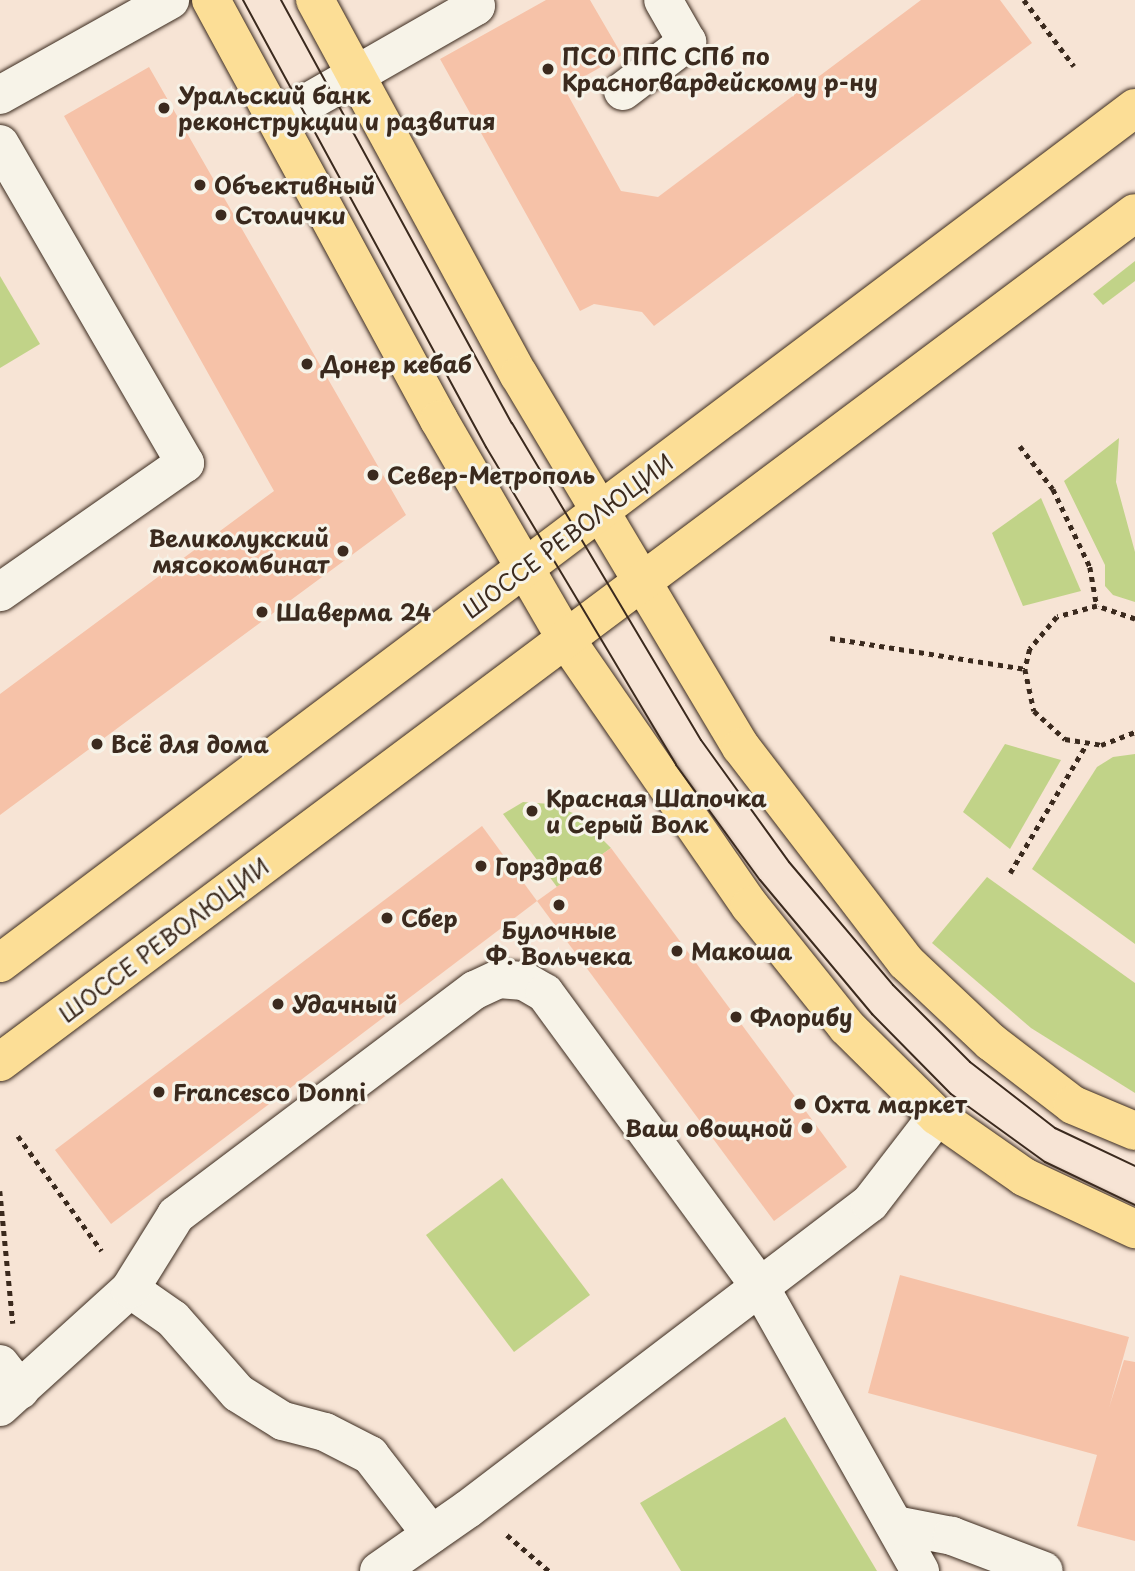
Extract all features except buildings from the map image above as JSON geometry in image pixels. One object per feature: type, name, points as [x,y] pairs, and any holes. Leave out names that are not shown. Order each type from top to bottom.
[{"type":"main road","points":[[211,0],[524,568],[567,640],[750,905],[847,1027],[937,1116],[1024,1177],[1135,1229]]},
{"type":"main road","points":[[315,0],[599,513],[741,747],[906,962],[991,1042],[1073,1105],[1135,1131]]},
{"type":"main road","name":"ШОССЕ РЕВОЛЮЦИИ","points":[[2,957],[599,513],[1135,108]]},
{"type":"main road","name":"ШОССЕ РЕВОЛЮЦИИ","points":[[0,1062],[642,586],[1135,213]]},
{"type":"lane","points":[[0,95],[170,0]]},
{"type":"lane","points":[[277,120],[476,6],[473,0]]},
{"type":"lane","points":[[622,91],[687,42],[663,0]]},
{"type":"lane","points":[[0,144],[185,463],[0,592]]},
{"type":"lane","points":[[7,1387],[130,1289],[176,1215],[475,990],[499,979],[524,981],[545,993],[760,1287],[920,1571]]},
{"type":"lane","points":[[379,1571],[468,1509],[870,1203],[937,1116]]},
{"type":"lane","points":[[130,1289],[173,1319],[238,1392],[284,1421],[325,1432],[370,1455],[431,1534]]},
{"type":"lane","points":[[895,1525],[953,1536],[1044,1571]]},
{"type":"path","points":[[1024,0],[1074,66]]},
{"type":"path","points":[[1020,446],[1053,489],[1090,567],[1097,606]]},
{"type":"path","points":[[1134,735],[1117,742],[1086,745],[1065,739],[1041,719],[1026,691],[1025,669],[1030,649],[1057,617],[1097,606],[1135,619]]},
{"type":"path","points":[[831,639],[1025,669]]},
{"type":"path","points":[[1010,873],[1086,745]]},
{"type":"path","points":[[18,1136],[130,1289]]},
{"type":"path","points":[[0,1191],[7,1387]]},
{"type":"path","points":[[468,1509],[521,1545],[549,1571]]},
{"type":"green space","points":[[1135,261],[1135,281],[1103,305],[1093,294]]},
{"type":"green space","points":[[0,276],[40,344],[0,368]]},
{"type":"green space","points":[[1119,438],[1116,482],[1135,552],[1135,602],[1113,595],[1105,586],[1105,565],[1064,481]]},
{"type":"green space","points":[[1041,498],[1081,591],[1023,606],[992,533]]},
{"type":"green space","points":[[1005,744],[1061,760],[1010,849],[963,812]]},
{"type":"green space","points":[[1135,754],[1135,944],[1032,869],[1097,767],[1113,757]]},
{"type":"green space","points":[[523,802],[550,804],[578,815],[611,848],[557,887],[503,814]]},
{"type":"green space","points":[[987,877],[1135,983],[1135,1093],[1031,1028],[932,943]]},
{"type":"green space","points":[[502,1178],[590,1295],[514,1352],[426,1235]]},
{"type":"green space","points":[[785,1417],[877,1571],[681,1571],[640,1503]]},
{"type":"tram line","points":[[243,0],[486,447],[676,765],[760,880],[872,1014],[951,1094],[1045,1162],[1135,1205]]},
{"type":"tram line","points":[[281,0],[512,423],[701,740],[789,862],[893,985],[970,1062],[1055,1128],[1135,1166]]},
{"type":"place","name":"ПСО ППС СПб по Красногвардейскому р-ну","points":[[548,69]]},
{"type":"place","name":"Уральский банк реконструкции и развития","points":[[164,108]]},
{"type":"place","name":"Объективный","points":[[200,185]]},
{"type":"place","name":"Столички","points":[[221,215]]},
{"type":"place","name":"Донер кебаб","points":[[307,364]]},
{"type":"place","name":"Север-Метрополь","points":[[373,475]]},
{"type":"place","name":"Великолукский мясокомбинат","points":[[343,551]]},
{"type":"place","name":"Шаверма 24","points":[[262,612]]},
{"type":"place","name":"Всё для дома","points":[[97,744]]},
{"type":"place","name":"Красная Шапочка и Серый Волк","points":[[532,811]]},
{"type":"place","name":"Горздрав","points":[[481,866]]},
{"type":"place","name":"Булочные Ф. Вольчека","points":[[559,905]]},
{"type":"place","name":"Сбер","points":[[387,918]]},
{"type":"place","name":"Макоша","points":[[677,951]]},
{"type":"place","name":"Удачный","points":[[278,1004]]},
{"type":"place","name":"Флорибу","points":[[736,1017]]},
{"type":"place","name":"Francesco Donni","points":[[159,1092]]},
{"type":"place","name":"Охта маркет","points":[[800,1104]]},
{"type":"place","name":"Ваш овощной","points":[[807,1128]]}]
